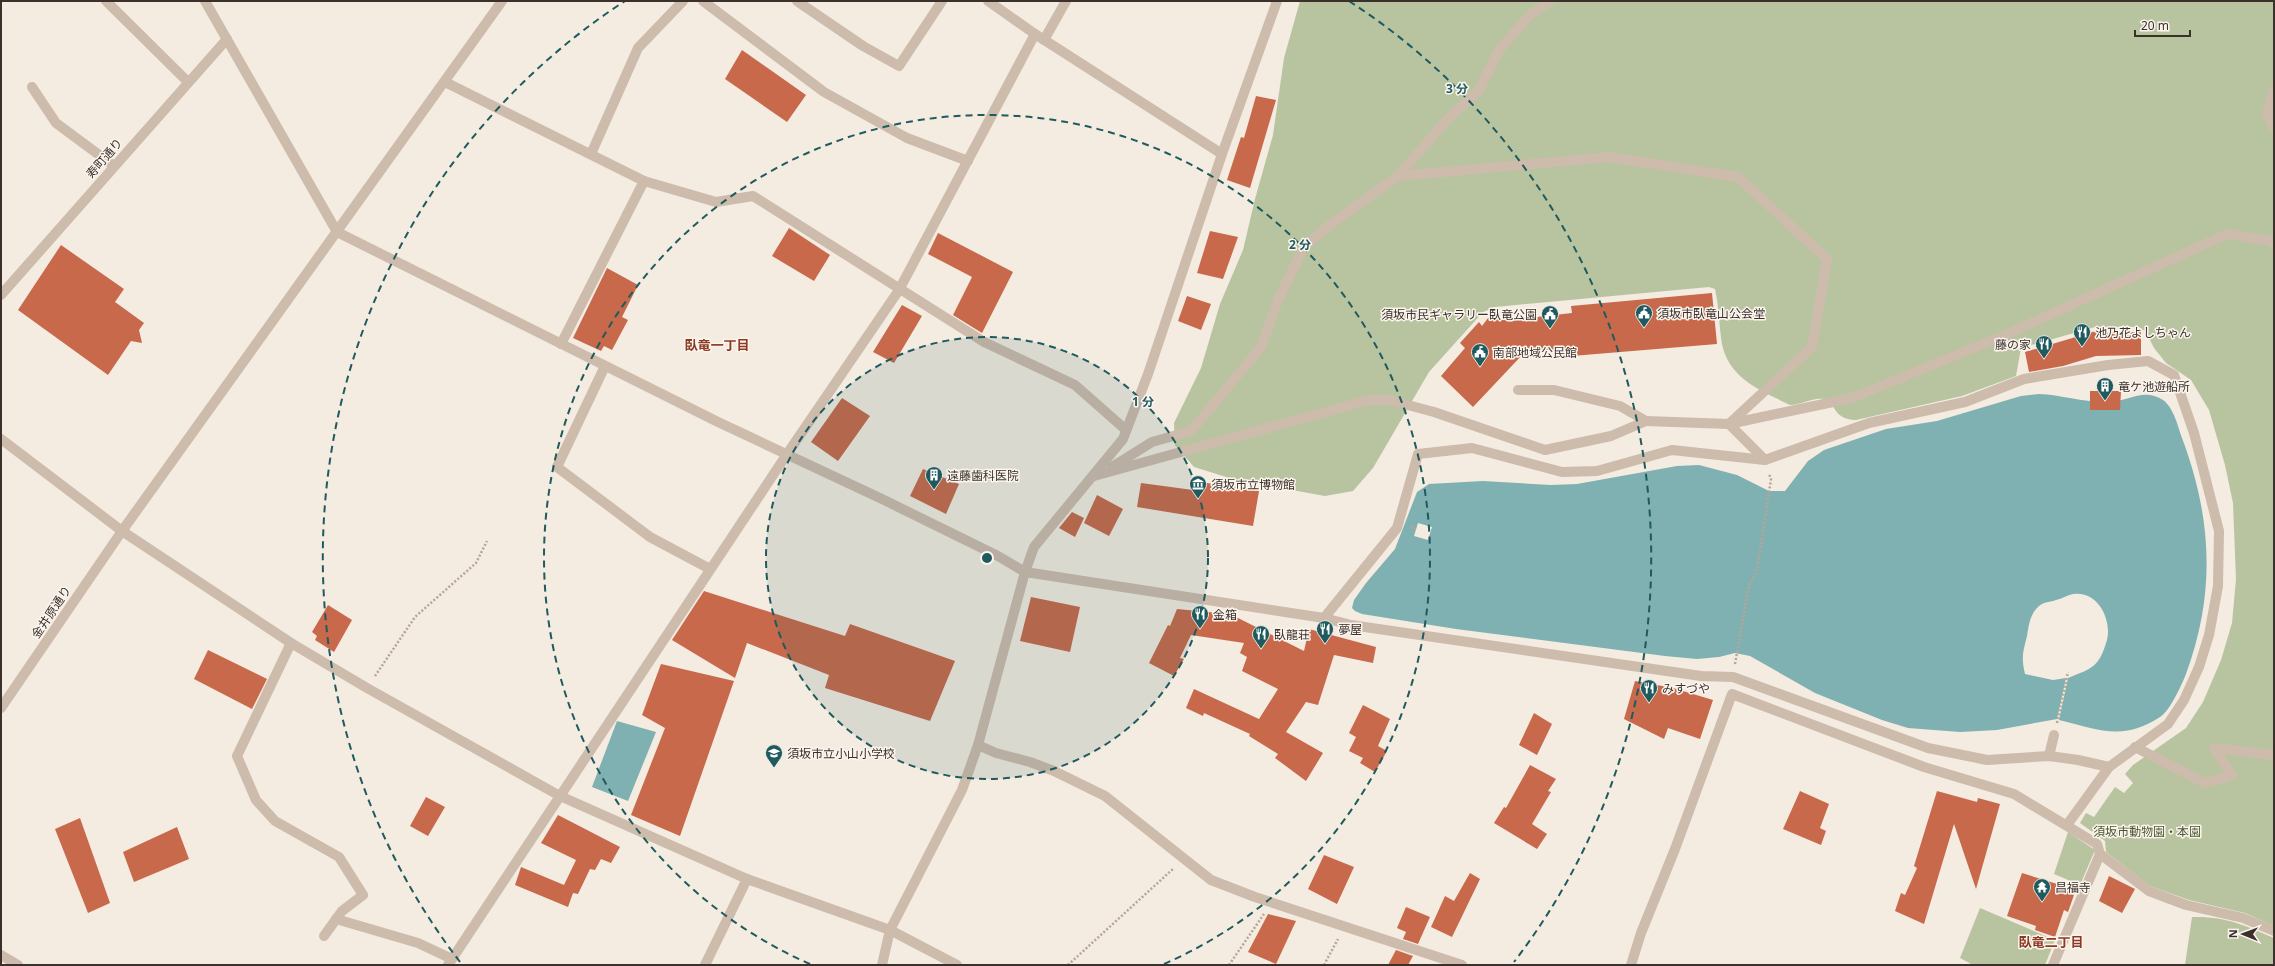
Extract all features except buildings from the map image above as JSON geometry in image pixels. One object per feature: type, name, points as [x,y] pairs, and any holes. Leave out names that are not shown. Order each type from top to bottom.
[{"type":"street","points":[[106,1],[188,82]]},
{"type":"street","points":[[205,1],[337,232],[605,366],[998,556],[1025,572],[1458,640],[1702,676],[1733,677],[1928,748],[1987,760],[2049,756],[2078,760],[2109,767]]},
{"type":"street","name":"金井原通り","points":[[1,708],[122,531],[502,1]]},
{"type":"street","points":[[591,154],[638,48],[683,1]]},
{"type":"street","points":[[703,1],[824,92],[907,138],[968,161]]},
{"type":"street","points":[[797,1],[863,46],[899,66],[942,1]]},
{"type":"street","points":[[988,1],[1044,40],[1222,154]]},
{"type":"street","points":[[1044,40],[1066,1]]},
{"type":"street","points":[[882,965],[890,930],[962,790],[978,745],[1025,572],[1034,547],[1097,475],[1123,440],[1148,374],[1222,154],[1277,1]]},
{"type":"street","points":[[1097,475],[1152,442],[1191,430],[1225,388],[1262,347],[1279,298],[1304,247],[1332,224],[1398,176],[1446,121],[1479,90],[1499,50],[1529,16],[1550,1]]},
{"type":"street","points":[[336,920],[418,943],[450,962],[710,569],[899,290],[1035,34]]},
{"type":"street","name":"寿町通り","points":[[1,295],[227,39]]},
{"type":"street","points":[[445,82],[644,181],[716,202],[753,196],[899,290],[984,342],[1075,385],[1126,430]]},
{"type":"street","points":[[32,87],[56,124],[114,166]]},
{"type":"street","points":[[2274,91],[2267,113],[2274,128]]},
{"type":"street","points":[[1398,176],[1609,157],[1738,177],[1827,259],[1812,347],[1729,424]]},
{"type":"street","points":[[561,344],[644,181]]},
{"type":"street","points":[[1097,475],[1369,400],[1390,400],[1434,412],[1546,450],[1611,436],[1646,421],[1729,424],[1852,398],[2005,335],[2227,234],[2272,241],[2274,244]]},
{"type":"street","points":[[1324,618],[1397,528],[1418,454],[1472,448],[1562,472],[1597,471],[1672,450],[1765,460],[1869,423],[1965,402],[2024,379],[2108,365],[2148,361],[2174,375],[2194,433],[2218,531],[2218,586],[2209,635],[2199,667],[2184,700],[2168,724],[2109,767],[2067,824]]},
{"type":"street","points":[[605,366],[557,467],[650,537],[710,569]]},
{"type":"street","points":[[1518,390],[1561,391],[1620,406],[1646,421]]},
{"type":"street","points":[[1729,424],[1765,460]]},
{"type":"street","points":[[1,439],[122,531],[291,643],[367,688],[560,796],[747,879],[890,930],[957,965]]},
{"type":"street","points":[[291,643],[237,756],[256,800],[275,821],[339,857],[363,896],[342,911],[324,936]]},
{"type":"street","points":[[1631,965],[1640,933],[1674,849],[1732,694],[1924,767],[2014,794],[2067,824],[2097,844],[2100,854],[2149,891],[2186,904],[2243,918],[2274,931]]},
{"type":"street","points":[[2049,756],[2054,735]]},
{"type":"street","points":[[978,745],[996,753],[1030,762],[1054,771],[1105,796],[1211,880],[1272,902],[1462,965]]},
{"type":"street","points":[[2135,747],[2205,783],[2232,775],[2214,748],[2274,756]]},
{"type":"street","points":[[2052,965],[2100,854]]},
{"type":"street","points":[[705,965],[747,879]]},
{"type":"street","points":[[1,955],[18,965]]},
{"type":"path","points":[[1735,658],[1749,585],[1757,572],[1771,480]]},
{"type":"path","points":[[367,688],[415,617],[476,563],[487,541]]},
{"type":"path","points":[[2054,735],[2068,672]]},
{"type":"path","points":[[1068,965],[1184,859]]},
{"type":"path","points":[[1229,965],[1272,902]]},
{"type":"path","points":[[1324,965],[1346,927]]},
{"type":"green space","name":"須坂市動物園・本園","points":[[1300,1],[2274,1],[2274,926],[2245,913],[2189,900],[2150,886],[2106,852],[2105,841],[2080,823],[2086,813],[2094,817],[2115,787],[2124,793],[2133,783],[2125,774],[2133,765],[2186,728],[2203,702],[2221,660],[2232,623],[2236,579],[2233,503],[2225,465],[2209,410],[2191,380],[2166,363],[2154,348],[2146,332],[2139,327],[2095,327],[2021,348],[2016,376],[1962,396],[1856,420],[1842,417],[1838,414],[1831,403],[1824,399],[1816,399],[1790,405],[1758,389],[1739,375],[1726,356],[1722,344],[1715,289],[1709,287],[1495,307],[1483,312],[1429,372],[1373,468],[1353,491],[1325,496],[1236,480],[1194,467],[1175,445],[1174,423],[1201,368],[1220,304],[1243,250],[1255,199],[1273,135],[1284,58]]},
{"type":"green space","points":[[2068,832],[2095,850],[2080,885],[2054,874]]},
{"type":"green space","points":[[1980,908],[2055,940],[2045,965],[1973,965],[1960,958]]},
{"type":"green space","points":[[2192,917],[2215,918],[2234,922],[2274,938],[2274,965],[2185,965]]},
{"type":"water","points":[[2039,394],[2088,401],[2107,402],[2140,395],[2151,395],[2167,403],[2177,423],[2200,497],[2204,526],[2206,585],[2196,644],[2186,674],[2168,709],[2160,717],[2146,725],[2122,731],[2110,731],[2098,730],[2059,720],[2068,678],[2084,672],[2094,665],[2101,656],[2107,640],[2107,624],[2101,608],[2090,597],[2082,594],[2073,594],[2039,606],[2030,620],[2023,659],[2025,674],[2053,680],[2066,678],[2057,719],[1997,730],[1960,732],[1908,728],[1882,720],[1815,693],[1750,656],[1735,653],[1719,657],[1697,659],[1665,656],[1456,629],[1362,614],[1352,608],[1354,600],[1366,583],[1395,549],[1417,492],[1429,484],[1483,481],[1551,485],[1577,484],[1677,466],[1699,465],[1737,475],[1769,491],[1785,491],[1808,461],[1824,450],[1886,429],[1937,421],[2021,396]],"holes":[[[1418,523],[1432,527],[1428,540],[1414,536]]]},
{"type":"water","points":[[617,721],[656,732],[628,801],[592,787]]},
{"type":"place","name":"須坂市臥竜山公会堂","points":[[1644,328]]},
{"type":"place","name":"須坂市民ギャラリー臥竜公園","points":[[1550,329]]},
{"type":"place","name":"池乃花よしちゃん","points":[[2082,347]]},
{"type":"place","name":"藤の家","points":[[2044,359]]},
{"type":"place","name":"南部地域公民館","points":[[1480,367]]},
{"type":"place","name":"竜ケ池遊船所","points":[[2105,401]]},
{"type":"place","name":"遠藤歯科医院","points":[[934,490]]},
{"type":"place","name":"須坂市立博物館","points":[[1198,499]]},
{"type":"place","name":"金箱","points":[[1200,629]]},
{"type":"place","name":"夢屋","points":[[1325,644]]},
{"type":"place","name":"臥龍荘","points":[[1261,649]]},
{"type":"place","name":"みすづや","points":[[1649,703]]},
{"type":"place","name":"須坂市立小山小学校","points":[[774,768]]},
{"type":"place","name":"昌福寺","points":[[2042,902]]},
{"type":"district","name":"臥竜一丁目","points":[[717,345]]},
{"type":"district","name":"臥竜二丁目","points":[[2051,942]]}]
